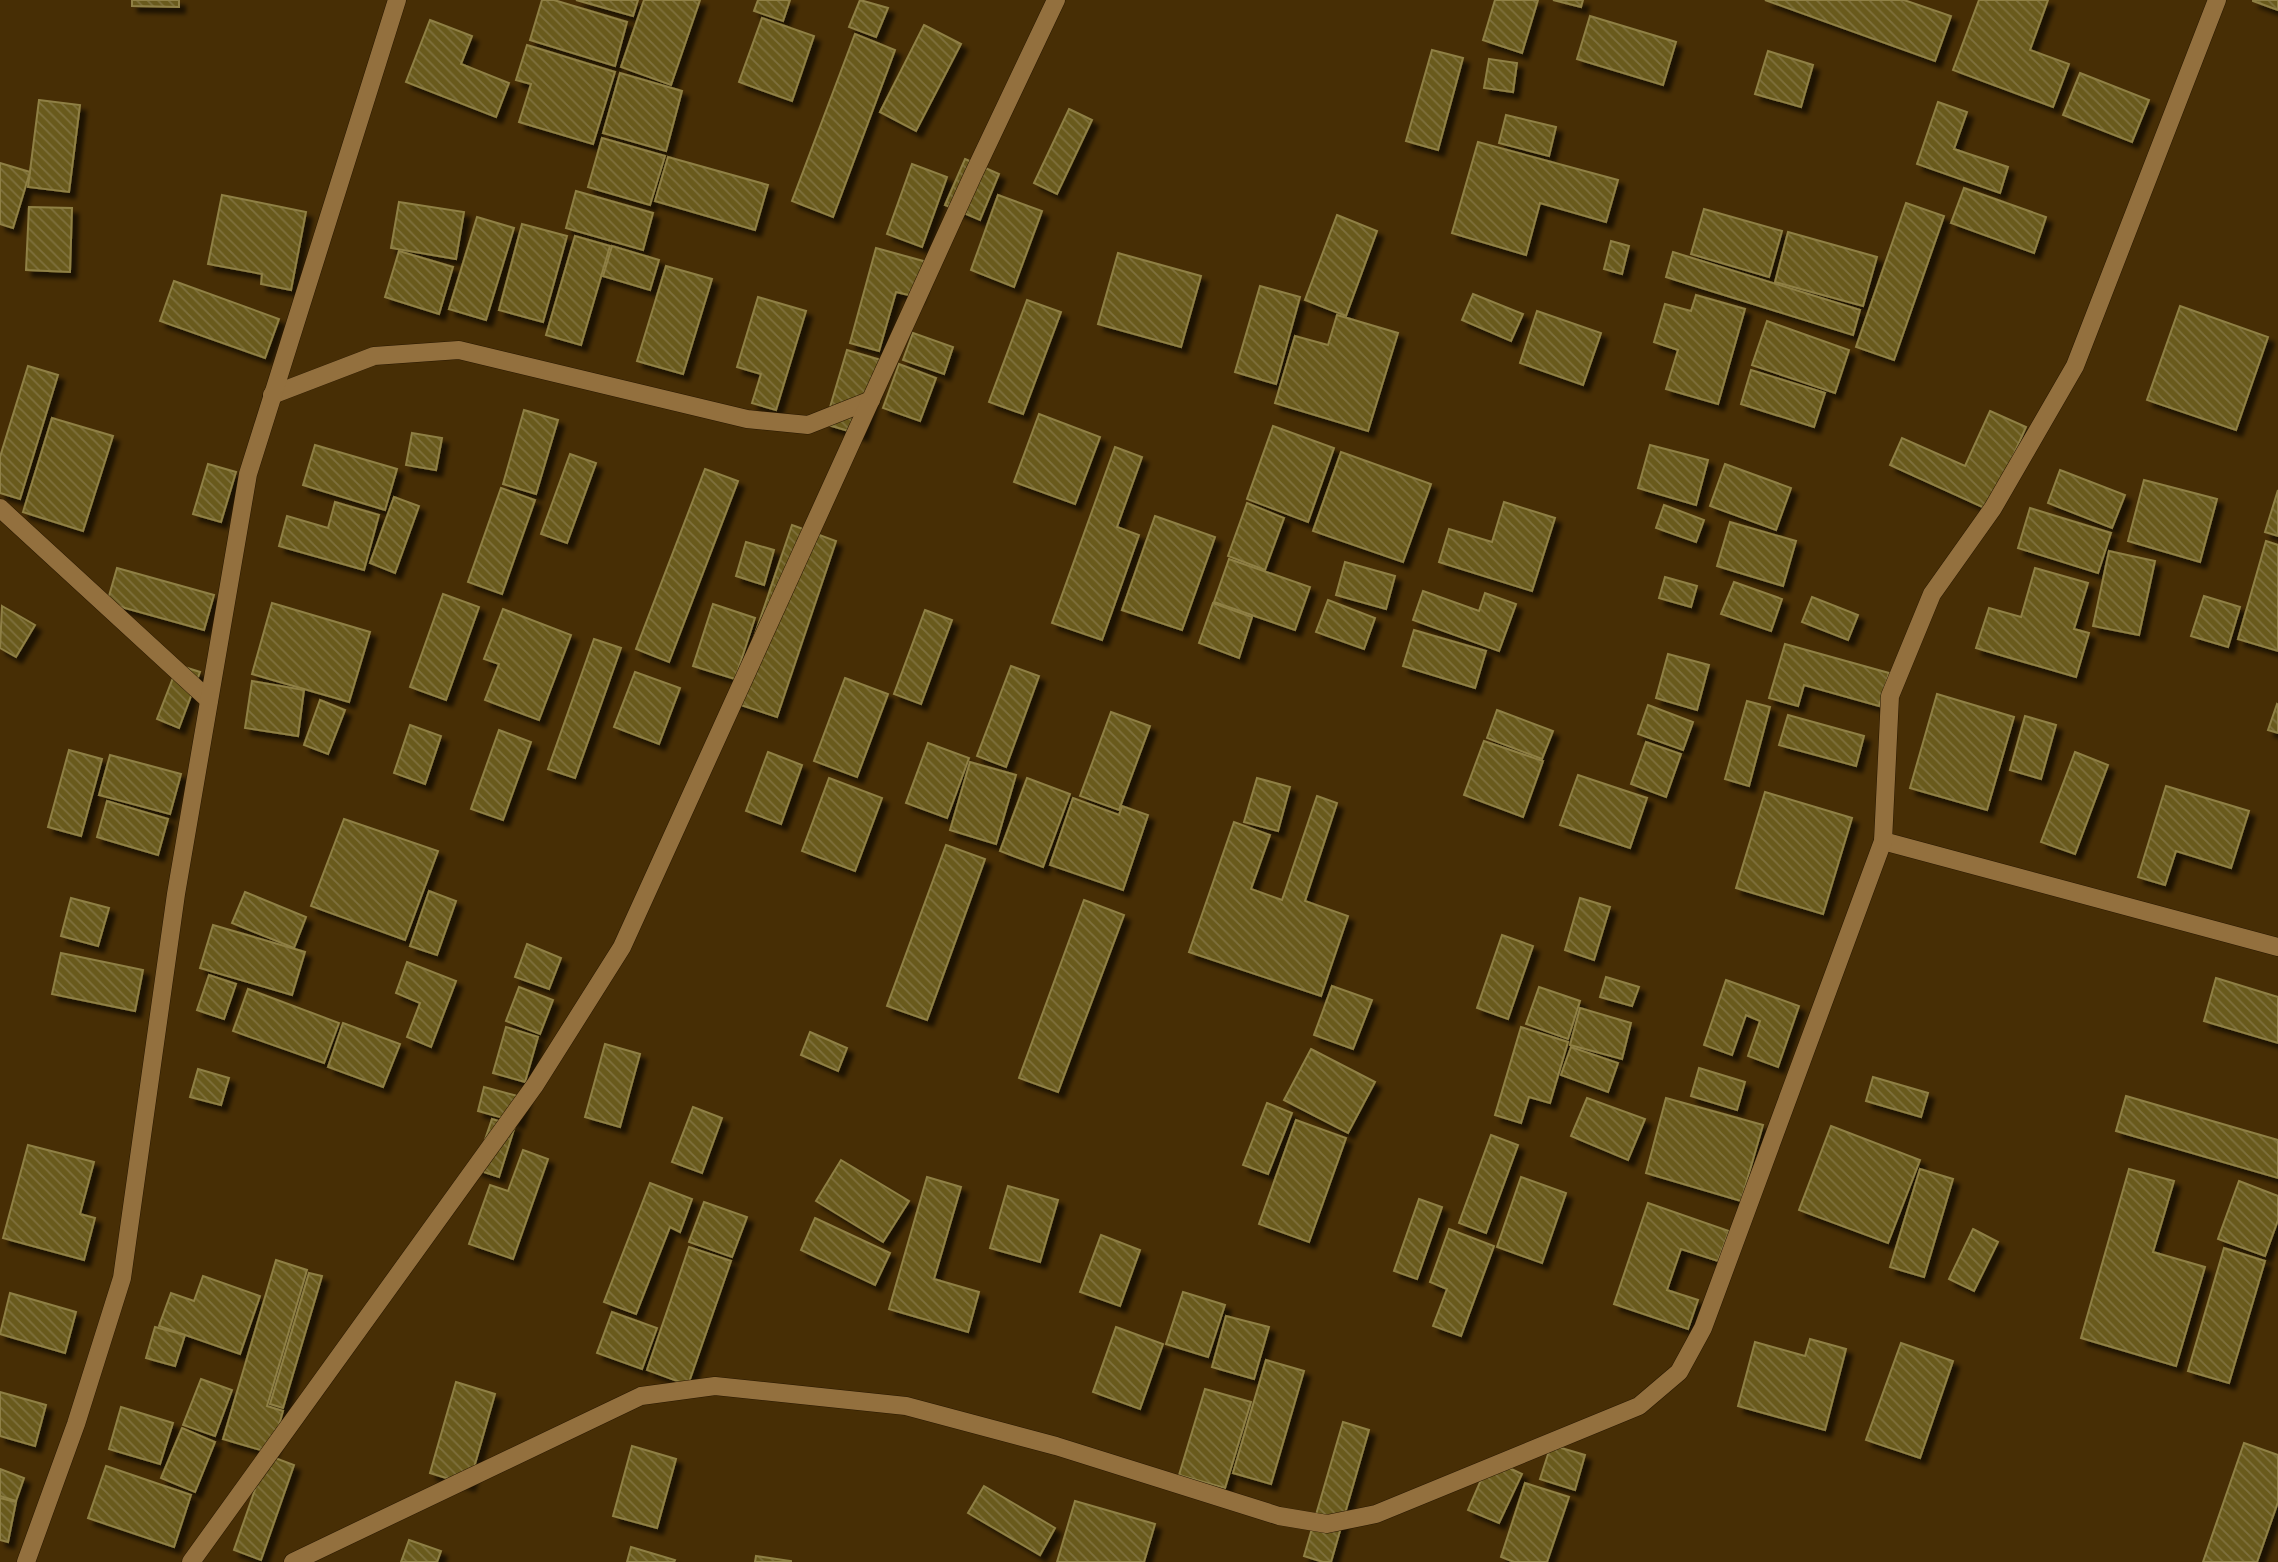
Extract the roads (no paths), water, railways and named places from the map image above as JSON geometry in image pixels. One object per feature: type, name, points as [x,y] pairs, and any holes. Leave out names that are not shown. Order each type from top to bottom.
[{"type":"street","points":[[26,1562],[76,1424],[122,1278],[176,894],[248,474],[397,0]]},
{"type":"street","points":[[191,1562],[535,1085],[622,947],[1056,0]]},
{"type":"street","points":[[293,1562],[641,1396],[715,1386],[788,1391],[906,1406],[1056,1446],[1279,1516],[1326,1524],[1376,1514],[1639,1405],[1679,1372],[1703,1328],[1884,841],[1890,696],[1932,594],[1993,508],[2075,366],[2217,0]]},
{"type":"street","points":[[272,395],[374,356],[459,350],[747,419],[808,425],[871,400]]},
{"type":"street","points":[[0,508],[209,701]]},
{"type":"street","points":[[1884,841],[2278,947]]}]
